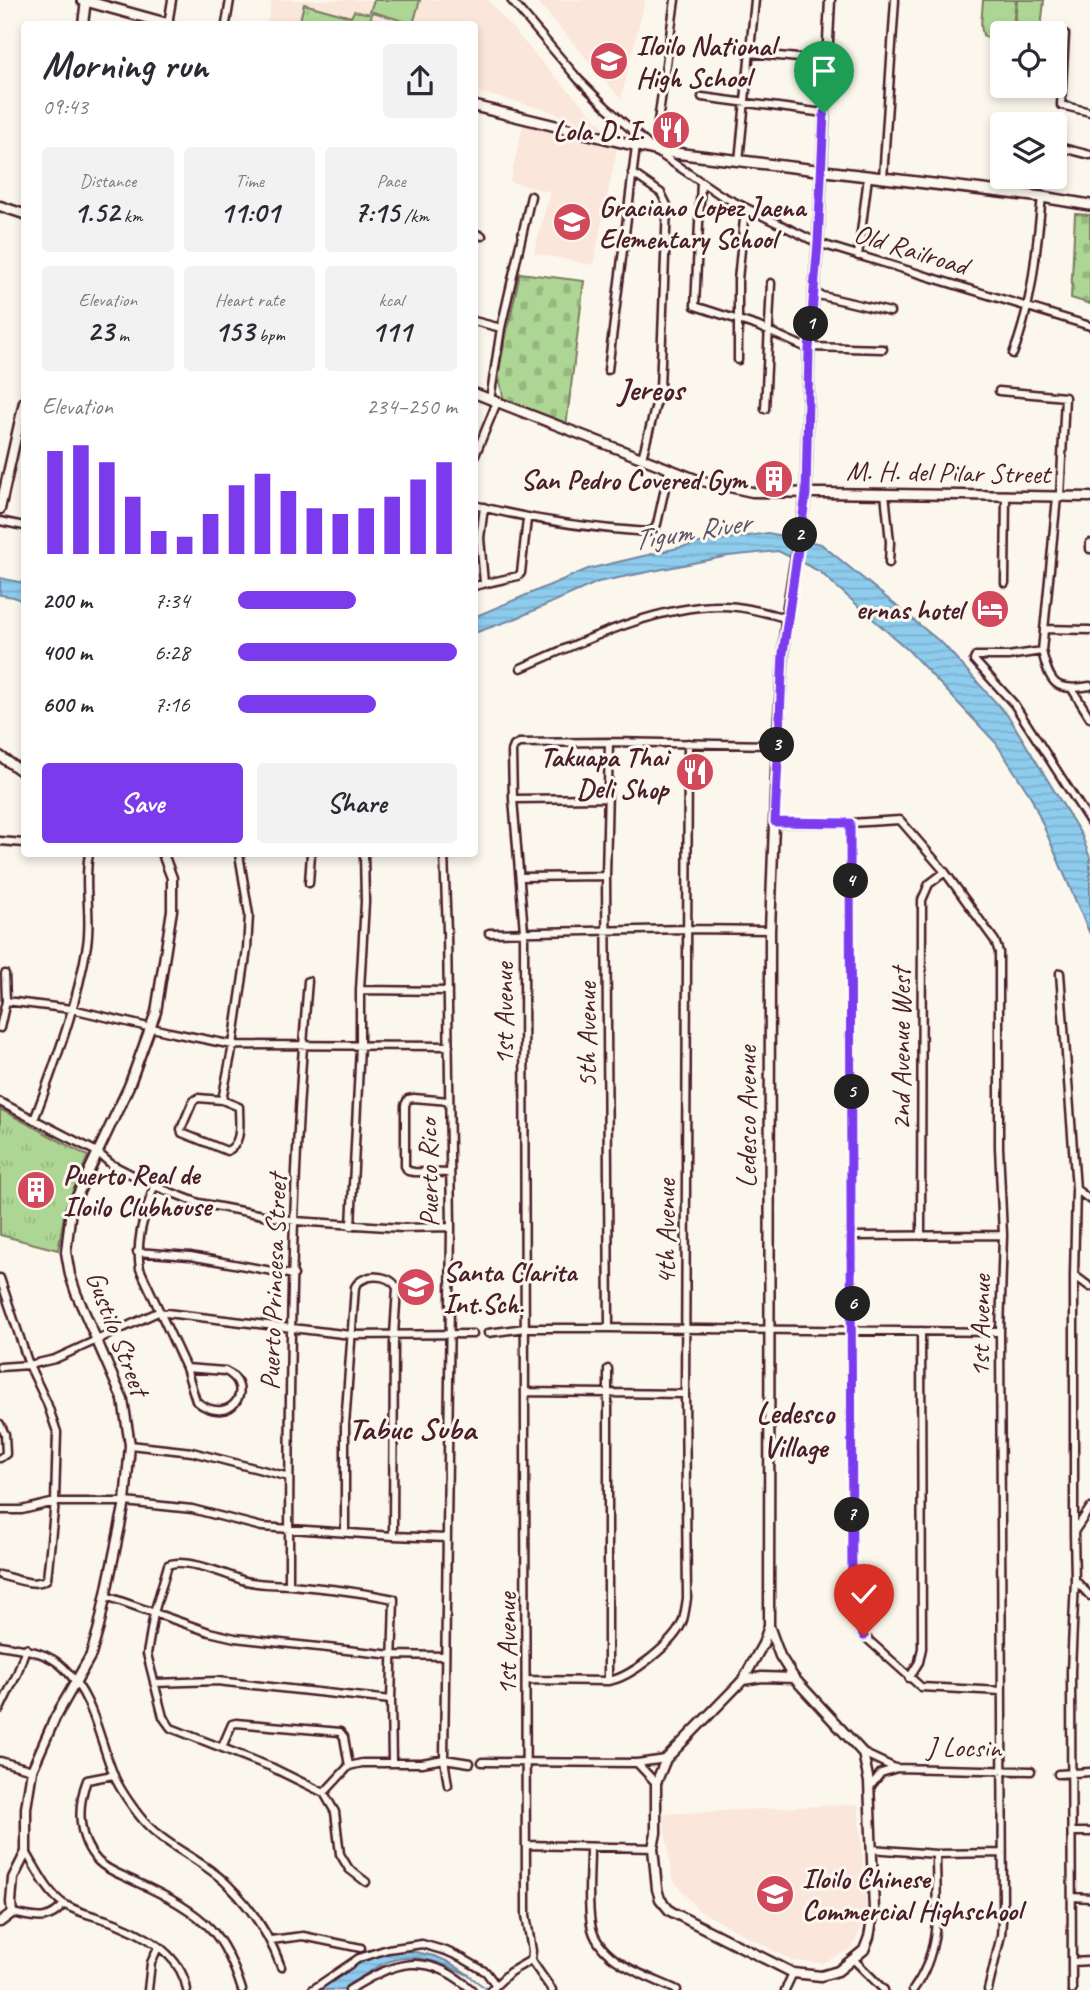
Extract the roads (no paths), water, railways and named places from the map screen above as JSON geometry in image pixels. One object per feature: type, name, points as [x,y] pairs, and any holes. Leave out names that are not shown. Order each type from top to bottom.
[{"type":"main road","points":[[84,0],[158,21]]},
{"type":"main road","points":[[478,107],[654,150],[1090,205]]},
{"type":"street","points":[[83,21],[84,0]]},
{"type":"street","points":[[169,21],[172,0]]},
{"type":"street","points":[[226,21],[230,0]]},
{"type":"street","name":"Old Railroad","points":[[511,0],[579,80],[654,150],[745,209],[818,243],[1090,326]]},
{"type":"street","points":[[654,150],[675,0]]},
{"type":"street","points":[[739,161],[755,0]]},
{"type":"street","name":"Ledesco Avenue","points":[[769,1626],[770,930],[777,745],[787,614],[806,494],[809,348],[818,243],[830,0]]},
{"type":"street","points":[[883,178],[895,0]]},
{"type":"street","points":[[750,53],[827,61]]},
{"type":"street","points":[[702,97],[824,113]]},
{"type":"street","points":[[1060,98],[1060,105],[1090,112]]},
{"type":"street","points":[[608,370],[636,146]]},
{"type":"street","points":[[1067,149],[1090,155]]},
{"type":"street","points":[[632,173],[661,192],[667,205],[660,388],[642,458]]},
{"type":"street","points":[[858,256],[867,177]]},
{"type":"street","points":[[701,182],[695,306],[737,319],[809,348],[883,349]]},
{"type":"street","points":[[478,446],[493,401],[501,328],[531,196]]},
{"type":"street","points":[[1013,354],[1023,330],[1028,307],[1042,197]]},
{"type":"street","points":[[0,206],[21,213]]},
{"type":"street","points":[[738,360],[738,280],[745,209]]},
{"type":"street","points":[[765,409],[771,283]]},
{"type":"street","points":[[814,294],[890,312]]},
{"type":"street","points":[[478,322],[501,328]]},
{"type":"street","points":[[999,391],[1065,397],[1059,497],[1042,651],[1048,673],[1055,684],[1072,689],[1090,685]]},
{"type":"street","name":"M. H. del Pilar Street","points":[[478,395],[669,470],[698,480],[752,492],[1090,497]]},
{"type":"street","points":[[0,509],[21,415]]},
{"type":"street","points":[[478,506],[527,519],[585,528],[653,531],[669,470]]},
{"type":"street","points":[[886,493],[889,563]]},
{"type":"street","points":[[1005,583],[1006,495]]},
{"type":"street","points":[[484,507],[480,538],[484,583]]},
{"type":"street","points":[[478,585],[521,573],[527,519]]},
{"type":"street","points":[[0,521],[21,525]]},
{"type":"street","points":[[1090,543],[1090,549]]},
{"type":"street","points":[[522,668],[632,623],[692,608],[729,606],[787,614]]},
{"type":"street","points":[[1044,629],[1090,631]]},
{"type":"street","points":[[1042,651],[1008,656],[976,656],[974,660],[1014,704],[1090,822]]},
{"type":"street","points":[[1072,689],[1090,718]]},
{"type":"street","points":[[609,742],[777,745]]},
{"type":"street","name":"1st Avenue","points":[[552,1990],[531,1960],[526,1915],[524,931],[513,799],[512,751],[519,743],[609,742]]},
{"type":"street","name":"5th Avenue","points":[[608,1328],[606,876],[609,742]]},
{"type":"street","name":"4th Avenue","points":[[608,1681],[621,1679],[638,1669],[683,1622],[687,1598],[685,1394],[688,743]]},
{"type":"street","points":[[0,757],[21,772]]},
{"type":"street","points":[[513,799],[607,798]]},
{"type":"street","name":"1st Avenue","points":[[775,822],[850,823],[900,820],[945,872],[995,941],[999,952],[999,1147],[1003,1235],[1000,1332],[1001,1935],[988,1990]]},
{"type":"street","points":[[850,823],[852,1602],[864,1636],[921,1687],[1002,1691]]},
{"type":"street","points":[[0,841],[21,843]]},
{"type":"street","points":[[34,1120],[70,1021],[89,931],[86,889],[89,857]]},
{"type":"street","name":"Gustilo Street","points":[[26,1852],[26,1808],[32,1770],[55,1718],[94,1646],[125,1502],[130,1445],[122,1400],[69,1275],[66,1252],[71,1209],[129,1086],[156,1012],[172,910],[172,878],[164,857]]},
{"type":"street","points":[[222,1100],[247,949],[249,915],[239,857]]},
{"type":"street","points":[[309,883],[311,857]]},
{"type":"street","points":[[351,1226],[360,1046],[364,857]]},
{"type":"street","name":"Puerto Rico","points":[[444,857],[451,1227],[444,1759],[448,1785]]},
{"type":"street","name":"2nd Avenue West","points":[[921,1236],[922,900],[929,884],[945,872]]},
{"type":"street","points":[[520,877],[606,876]]},
{"type":"street","points":[[489,933],[770,930]]},
{"type":"street","points":[[1060,973],[1076,1189],[1075,1580],[1071,1671],[1072,1990]]},
{"type":"street","points":[[0,1028],[6,1001],[5,974]]},
{"type":"street","name":"Puerto Princesa Street","points":[[289,1585],[289,1328],[294,1275],[302,1046],[308,981]]},
{"type":"street","points":[[360,990],[448,991]]},
{"type":"street","points":[[6,1001],[72,1009],[233,1045],[449,1046]]},
{"type":"street","points":[[198,1098],[222,1100],[239,1107],[239,1142],[234,1148],[227,1151],[184,1136],[181,1129],[193,1101],[198,1098]]},
{"type":"street","points":[[449,1101],[414,1098],[408,1100],[405,1105],[405,1166],[408,1171],[414,1172],[450,1173]]},
{"type":"street","points":[[0,1102],[154,1186],[199,1203],[295,1221],[402,1228],[451,1227]]},
{"type":"street","points":[[154,1186],[143,1217],[137,1252],[140,1269],[186,1368],[192,1394],[199,1404],[228,1410],[238,1401],[240,1391],[231,1374],[226,1371],[186,1368]]},
{"type":"street","points":[[1076,1189],[1090,1200]]},
{"type":"street","points":[[853,1236],[1003,1235]]},
{"type":"street","points":[[137,1252],[190,1256],[294,1275]]},
{"type":"street","points":[[1074,1275],[1090,1287]]},
{"type":"street","points":[[0,1278],[29,1365],[57,1432],[55,1503],[47,1579],[42,1583],[0,1575]]},
{"type":"street","points":[[345,1532],[345,1426],[355,1287],[359,1280],[365,1278],[389,1278],[397,1287],[394,1335],[393,1536]]},
{"type":"street","points":[[0,1311],[9,1306]]},
{"type":"street","points":[[0,1367],[29,1365],[55,1359],[158,1312],[351,1335],[448,1332],[473,1334]]},
{"type":"street","points":[[488,1333],[525,1328],[1000,1332]]},
{"type":"street","points":[[909,1678],[919,1662],[922,1648],[921,1331]]},
{"type":"street","points":[[527,1680],[608,1681],[608,1369]]},
{"type":"street","points":[[526,1392],[685,1394]]},
{"type":"street","points":[[0,1424],[5,1434],[6,1454],[0,1458]]},
{"type":"street","points":[[130,1445],[192,1452],[289,1478]]},
{"type":"street","points":[[0,1510],[22,1510],[55,1503],[125,1502],[192,1509],[250,1525],[446,1538]]},
{"type":"street","points":[[1074,1532],[1090,1508]]},
{"type":"street","points":[[366,1882],[349,1869],[340,1854],[335,1812],[324,1793],[271,1767],[171,1728],[163,1717],[147,1654],[154,1613],[168,1565],[173,1562],[202,1567],[270,1585],[289,1585],[394,1599],[390,1700],[392,1762]]},
{"type":"street","points":[[1075,1580],[1090,1596]]},
{"type":"street","points":[[106,1595],[209,1632],[235,1638],[393,1655],[445,1656]]},
{"type":"street","points":[[769,1626],[780,1656],[794,1678],[863,1753],[870,1787],[874,1910],[869,1937],[864,1950],[854,1960],[838,1972],[821,1976],[793,1973],[670,1911],[660,1899],[657,1889],[653,1848],[656,1833],[656,1783],[666,1759],[743,1680],[763,1644],[769,1626]]},
{"type":"street","points":[[0,1645],[26,1648],[62,1666],[76,1681],[95,1716],[113,1775],[151,1830],[225,1882],[271,1940],[281,1967]]},
{"type":"street","points":[[0,1709],[3,1694],[17,1674],[26,1648]]},
{"type":"street","points":[[743,1680],[762,1676],[794,1678]]},
{"type":"street","points":[[154,1684],[216,1681],[390,1700]]},
{"type":"street","points":[[222,1748],[233,1724],[236,1723],[340,1732],[344,1737],[349,1766]]},
{"type":"street","name":"J Locsin","points":[[863,1753],[895,1768]]},
{"type":"street","points":[[324,1793],[349,1766],[362,1763],[422,1763],[444,1759],[470,1763]]},
{"type":"street","points":[[482,1762],[637,1763],[666,1759]]},
{"type":"street","points":[[0,1761],[32,1770]]},
{"type":"street","points":[[637,1763],[656,1783]]},
{"type":"street","name":"J Locsin","points":[[870,1787],[881,1773],[895,1768],[1031,1771]]},
{"type":"street","points":[[1058,1774],[1090,1772]]},
{"type":"street","points":[[113,1775],[87,1780],[82,1794],[79,1805],[80,1820],[89,1846],[99,1861],[154,1890],[209,1928],[236,1970],[242,1990]]},
{"type":"street","points":[[1072,1832],[1090,1832]]},
{"type":"street","points":[[526,1845],[653,1848]]},
{"type":"street","points":[[590,1848],[591,1926],[597,1941],[627,1967],[677,1990]]},
{"type":"street","points":[[871,1849],[936,1854],[1001,1853]]},
{"type":"street","points":[[26,1852],[48,1886],[64,1904],[143,1936],[180,1966],[187,1990]]},
{"type":"street","points":[[12,1913],[13,1878],[26,1852]]},
{"type":"street","points":[[913,1990],[925,1972],[936,1933],[936,1854]]},
{"type":"street","points":[[1072,1898],[1090,1898]]},
{"type":"street","points":[[0,1922],[12,1913],[38,1918],[51,1917],[64,1904]]},
{"type":"street","points":[[271,1940],[303,1936],[361,1948]]},
{"type":"street","points":[[313,1990],[359,1958],[388,1949],[422,1944],[462,1958],[486,1972],[493,1987],[510,1972],[531,1960]]},
{"type":"street","points":[[148,1990],[151,1963],[158,1947]]},
{"type":"street","points":[[854,1960],[884,1990]]},
{"type":"street","points":[[1073,1962],[1090,1961]]},
{"type":"street","points":[[349,1990],[384,1970],[403,1964],[428,1965],[442,1970],[472,1990]]},
{"type":"street","points":[[785,1990],[793,1973]]},
{"type":"water","points":[[768,533],[821,544],[944,645],[1009,717],[1082,836],[1090,858],[1090,934],[1031,797],[996,743],[909,651],[819,571],[778,551],[728,556],[598,582],[517,618],[478,632],[478,615],[588,569],[699,543]]},
{"type":"water","points":[[0,578],[21,582],[21,600],[0,595]]},
{"type":"water","points":[[403,1951],[439,1958],[472,1977],[437,1962],[401,1958],[377,1967],[344,1989],[317,1990],[367,1960]]},
{"type":"waterway","points":[[472,1978],[488,1990]]},
{"type":"place","name":"Iloilo National High School","points":[[609,61]]},
{"type":"place","name":"Lola D. I.","points":[[671,130]]},
{"type":"place","name":"Graciano Lopez Jaena Elementary School","points":[[572,222]]},
{"type":"place","name":"San Pedro Covered Gym","points":[[774,479]]},
{"type":"place","name":"ernas hotel","points":[[990,609]]},
{"type":"place","name":"Takuapa Thai Deli Shop","points":[[695,772]]},
{"type":"place","name":"Puerto Real de Iloilo Clubhouse","points":[[36,1190]]},
{"type":"place","name":"Santa Clarita Int.Sch.","points":[[416,1287]]},
{"type":"place","name":"Iloilo Chinese Commercial Highschool","points":[[775,1894]]},
{"type":"district","name":"Jereos","points":[[651,389]]},
{"type":"district","name":"Tabuc Suba","points":[[412,1428]]},
{"type":"district","name":"Ledesco Village","points":[[795,1430]]},
{"type":"water label","name":"Tigum River","points":[[691,531]]}]
